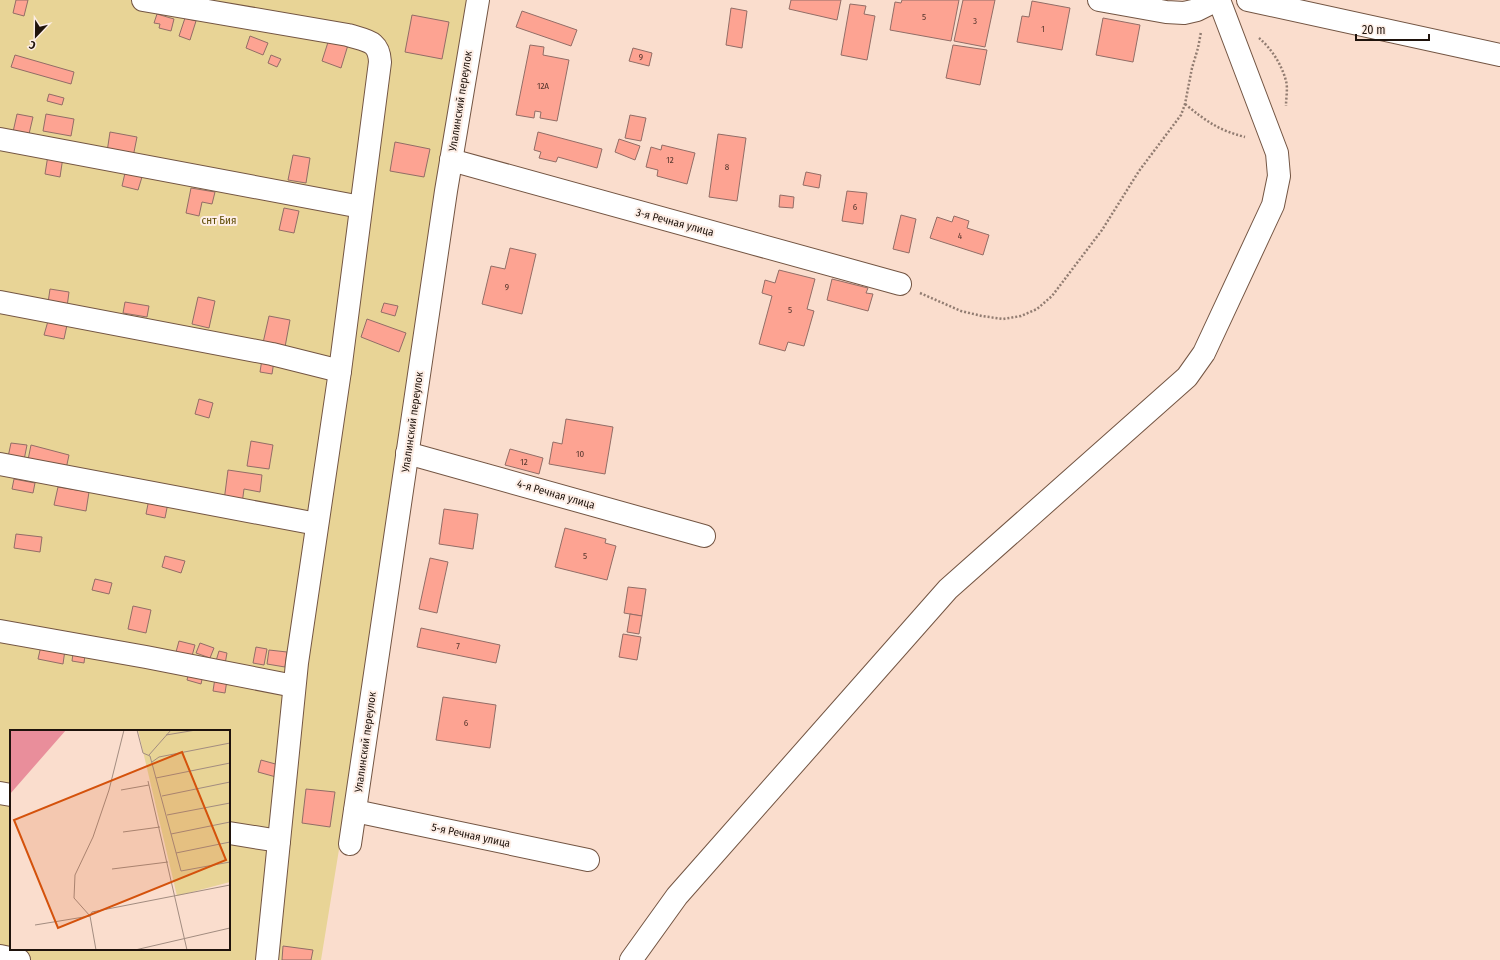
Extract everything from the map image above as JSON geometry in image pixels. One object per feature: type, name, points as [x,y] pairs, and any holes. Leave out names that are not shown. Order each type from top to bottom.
[{"type":"street","points":[[143,0],[348,35],[370,42],[376,46],[380,53],[340,371],[294,686],[267,960]]},
{"type":"street","name":"Улалинский переулок","points":[[350,844],[451,160],[478,0]]},
{"type":"street","points":[[1099,0],[1166,12],[1184,13],[1204,5]]},
{"type":"street","points":[[631,960],[677,896],[948,589],[1187,377],[1204,352],[1273,206],[1280,176],[1277,152],[1220,0]]},
{"type":"street","points":[[1248,0],[1500,54]]},
{"type":"street","points":[[0,139],[360,207]]},
{"type":"street","name":"3-я Речная улица","points":[[451,160],[900,284]]},
{"type":"street","points":[[0,302],[250,350],[340,371]]},
{"type":"street","name":"4-я Речная улица","points":[[407,453],[704,536]]},
{"type":"street","points":[[0,464],[317,524]]},
{"type":"street","points":[[0,631],[146,657],[294,686]]},
{"type":"street","points":[[0,793],[10,795]]},
{"type":"street","name":"5-я Речная улица","points":[[355,810],[588,860]]},
{"type":"street","points":[[230,833],[279,841]]},
{"type":"street","points":[[0,956],[19,960]]},
{"type":"path","points":[[900,284],[961,311],[982,316],[1003,319],[1021,316],[1038,309],[1052,296],[1102,230],[1139,171],[1180,115],[1185,104],[1202,26],[1204,5]]},
{"type":"path","points":[[1185,104],[1211,124],[1229,132],[1247,137],[1260,138],[1270,135]]},
{"type":"green space","name":"снт Бия","points":[[0,0],[473,0],[470,45],[321,960],[0,960]]},
{"type":"building","points":[[16,0],[28,0],[24,16],[13,13]]},
{"type":"building","points":[[791,0],[841,0],[837,20],[789,9]]},
{"type":"building","points":[[902,0],[959,0],[951,41],[890,30],[895,2],[901,3]]},
{"type":"building","points":[[963,0],[995,0],[985,47],[954,41]]},
{"type":"building","points":[[1032,1],[1070,8],[1062,50],[1017,42],[1022,16],[1029,17]]},
{"type":"building","points":[[850,4],[866,6],[864,14],[875,16],[867,60],[841,55]]},
{"type":"building","points":[[731,8],[747,11],[742,48],[726,45]]},
{"type":"building","points":[[522,11],[577,30],[571,46],[516,27]]},
{"type":"building","points":[[157,14],[174,19],[171,31],[159,28],[160,24],[154,23]]},
{"type":"building","points":[[412,15],[449,22],[442,59],[405,52]]},
{"type":"building","points":[[185,18],[196,21],[190,40],[179,36]]},
{"type":"building","points":[[1103,18],[1140,25],[1133,62],[1096,55]]},
{"type":"building","points":[[250,36],[268,43],[263,55],[246,48]]},
{"type":"building","points":[[329,39],[348,45],[341,68],[322,61]]},
{"type":"building","points":[[530,45],[544,47],[543,55],[569,60],[557,121],[540,118],[541,112],[535,111],[534,118],[516,115]]},
{"type":"building","points":[[953,45],[987,50],[980,85],[946,78]]},
{"type":"building","points":[[633,48],[652,53],[649,66],[629,61]]},
{"type":"building","points":[[15,55],[74,72],[71,84],[11,67]]},
{"type":"building","points":[[271,55],[281,59],[277,67],[268,63]]},
{"type":"building","points":[[49,94],[64,98],[62,105],[47,101]]},
{"type":"building","points":[[17,114],[33,117],[29,134],[13,132]]},
{"type":"building","points":[[46,114],[74,119],[71,136],[43,131]]},
{"type":"building","points":[[630,115],[646,118],[641,141],[625,138]]},
{"type":"building","points":[[110,132],[137,137],[133,157],[107,152]]},
{"type":"building","points":[[538,132],[602,149],[597,168],[558,157],[556,162],[539,158],[541,152],[534,150]]},
{"type":"building","points":[[718,134],[746,138],[737,201],[709,197]]},
{"type":"building","points":[[619,139],[640,146],[635,160],[615,152]]},
{"type":"building","points":[[395,142],[430,149],[424,177],[390,171]]},
{"type":"building","points":[[662,145],[695,153],[687,184],[657,176],[658,170],[646,167],[651,147],[661,150]]},
{"type":"building","points":[[48,155],[63,157],[60,177],[45,174]]},
{"type":"building","points":[[293,155],[310,158],[306,183],[288,180]]},
{"type":"building","points":[[806,172],[821,175],[819,188],[803,185]]},
{"type":"building","points":[[125,173],[142,177],[138,190],[122,186]]},
{"type":"building","points":[[191,188],[215,192],[212,204],[202,202],[199,216],[186,213]]},
{"type":"building","points":[[847,191],[867,193],[863,224],[842,221]]},
{"type":"building","points":[[780,195],[794,197],[793,208],[779,207]]},
{"type":"building","points":[[284,208],[299,211],[294,233],[279,230]]},
{"type":"building","points":[[901,215],[916,219],[909,253],[893,249]]},
{"type":"building","points":[[954,216],[969,221],[967,228],[989,235],[983,255],[930,238],[937,217],[952,222]]},
{"type":"building","points":[[510,248],[536,254],[522,314],[482,304],[491,266],[505,269]]},
{"type":"building","points":[[779,270],[815,279],[807,309],[814,311],[804,346],[788,342],[785,351],[759,344],[772,296],[762,293],[765,280],[775,283]]},
{"type":"building","points":[[832,279],[868,288],[866,293],[873,294],[868,311],[827,300]]},
{"type":"building","points":[[50,289],[69,292],[67,307],[48,303]]},
{"type":"building","points":[[198,297],[215,301],[209,328],[192,324]]},
{"type":"building","points":[[125,302],[149,306],[147,317],[123,313]]},
{"type":"building","points":[[384,303],[398,306],[395,316],[381,312]]},
{"type":"building","points":[[269,316],[290,320],[285,347],[263,343]]},
{"type":"building","points":[[367,319],[406,333],[399,352],[361,337]]},
{"type":"building","points":[[48,321],[67,325],[64,339],[44,335]]},
{"type":"building","points":[[262,359],[274,361],[272,374],[260,372]]},
{"type":"building","points":[[199,399],[213,403],[209,418],[195,414]]},
{"type":"building","points":[[566,419],[613,427],[605,474],[549,464],[553,442],[562,444]]},
{"type":"building","points":[[251,441],[273,445],[269,469],[247,466]]},
{"type":"building","points":[[11,443],[27,445],[24,460],[8,457]]},
{"type":"building","points":[[31,445],[69,455],[66,469],[28,460]]},
{"type":"building","points":[[510,449],[543,458],[539,474],[505,465]]},
{"type":"building","points":[[228,470],[262,475],[260,492],[244,489],[242,504],[224,501]]},
{"type":"building","points":[[14,479],[35,483],[33,493],[12,489]]},
{"type":"building","points":[[58,487],[89,492],[86,511],[54,505]]},
{"type":"building","points":[[149,499],[168,503],[165,518],[146,514]]},
{"type":"building","points":[[444,509],[478,514],[473,549],[439,544]]},
{"type":"building","points":[[565,528],[606,539],[605,543],[616,546],[607,580],[555,567]]},
{"type":"building","points":[[16,534],[42,537],[40,552],[14,548]]},
{"type":"building","points":[[165,556],[185,561],[181,573],[162,567]]},
{"type":"building","points":[[430,558],[448,562],[437,613],[419,609]]},
{"type":"building","points":[[95,579],[112,583],[109,594],[92,590]]},
{"type":"building","points":[[628,587],[646,589],[642,616],[624,613]]},
{"type":"building","points":[[133,606],[151,610],[146,633],[128,629]]},
{"type":"building","points":[[630,614],[642,616],[639,634],[627,632]]},
{"type":"building","points":[[421,628],[500,645],[496,663],[417,647]]},
{"type":"building","points":[[623,634],[641,637],[637,660],[619,657]]},
{"type":"building","points":[[179,641],[195,645],[192,656],[176,652]]},
{"type":"building","points":[[200,643],[214,648],[210,658],[196,653]]},
{"type":"building","points":[[41,646],[65,650],[63,664],[38,659]]},
{"type":"building","points":[[256,647],[267,649],[264,665],[253,663]]},
{"type":"building","points":[[269,650],[287,652],[285,667],[267,664]]},
{"type":"building","points":[[219,651],[227,653],[225,664],[216,661]]},
{"type":"building","points":[[73,653],[85,655],[84,663],[72,661]]},
{"type":"building","points":[[189,672],[203,675],[201,684],[187,680]]},
{"type":"building","points":[[215,678],[227,680],[225,693],[213,691]]},
{"type":"building","points":[[443,697],[496,705],[490,748],[436,740]]},
{"type":"building","points":[[261,760],[279,765],[276,777],[258,772]]},
{"type":"building","points":[[306,789],[335,792],[330,827],[302,823]]},
{"type":"building","points":[[283,946],[313,950],[311,960],[282,960]]}]
